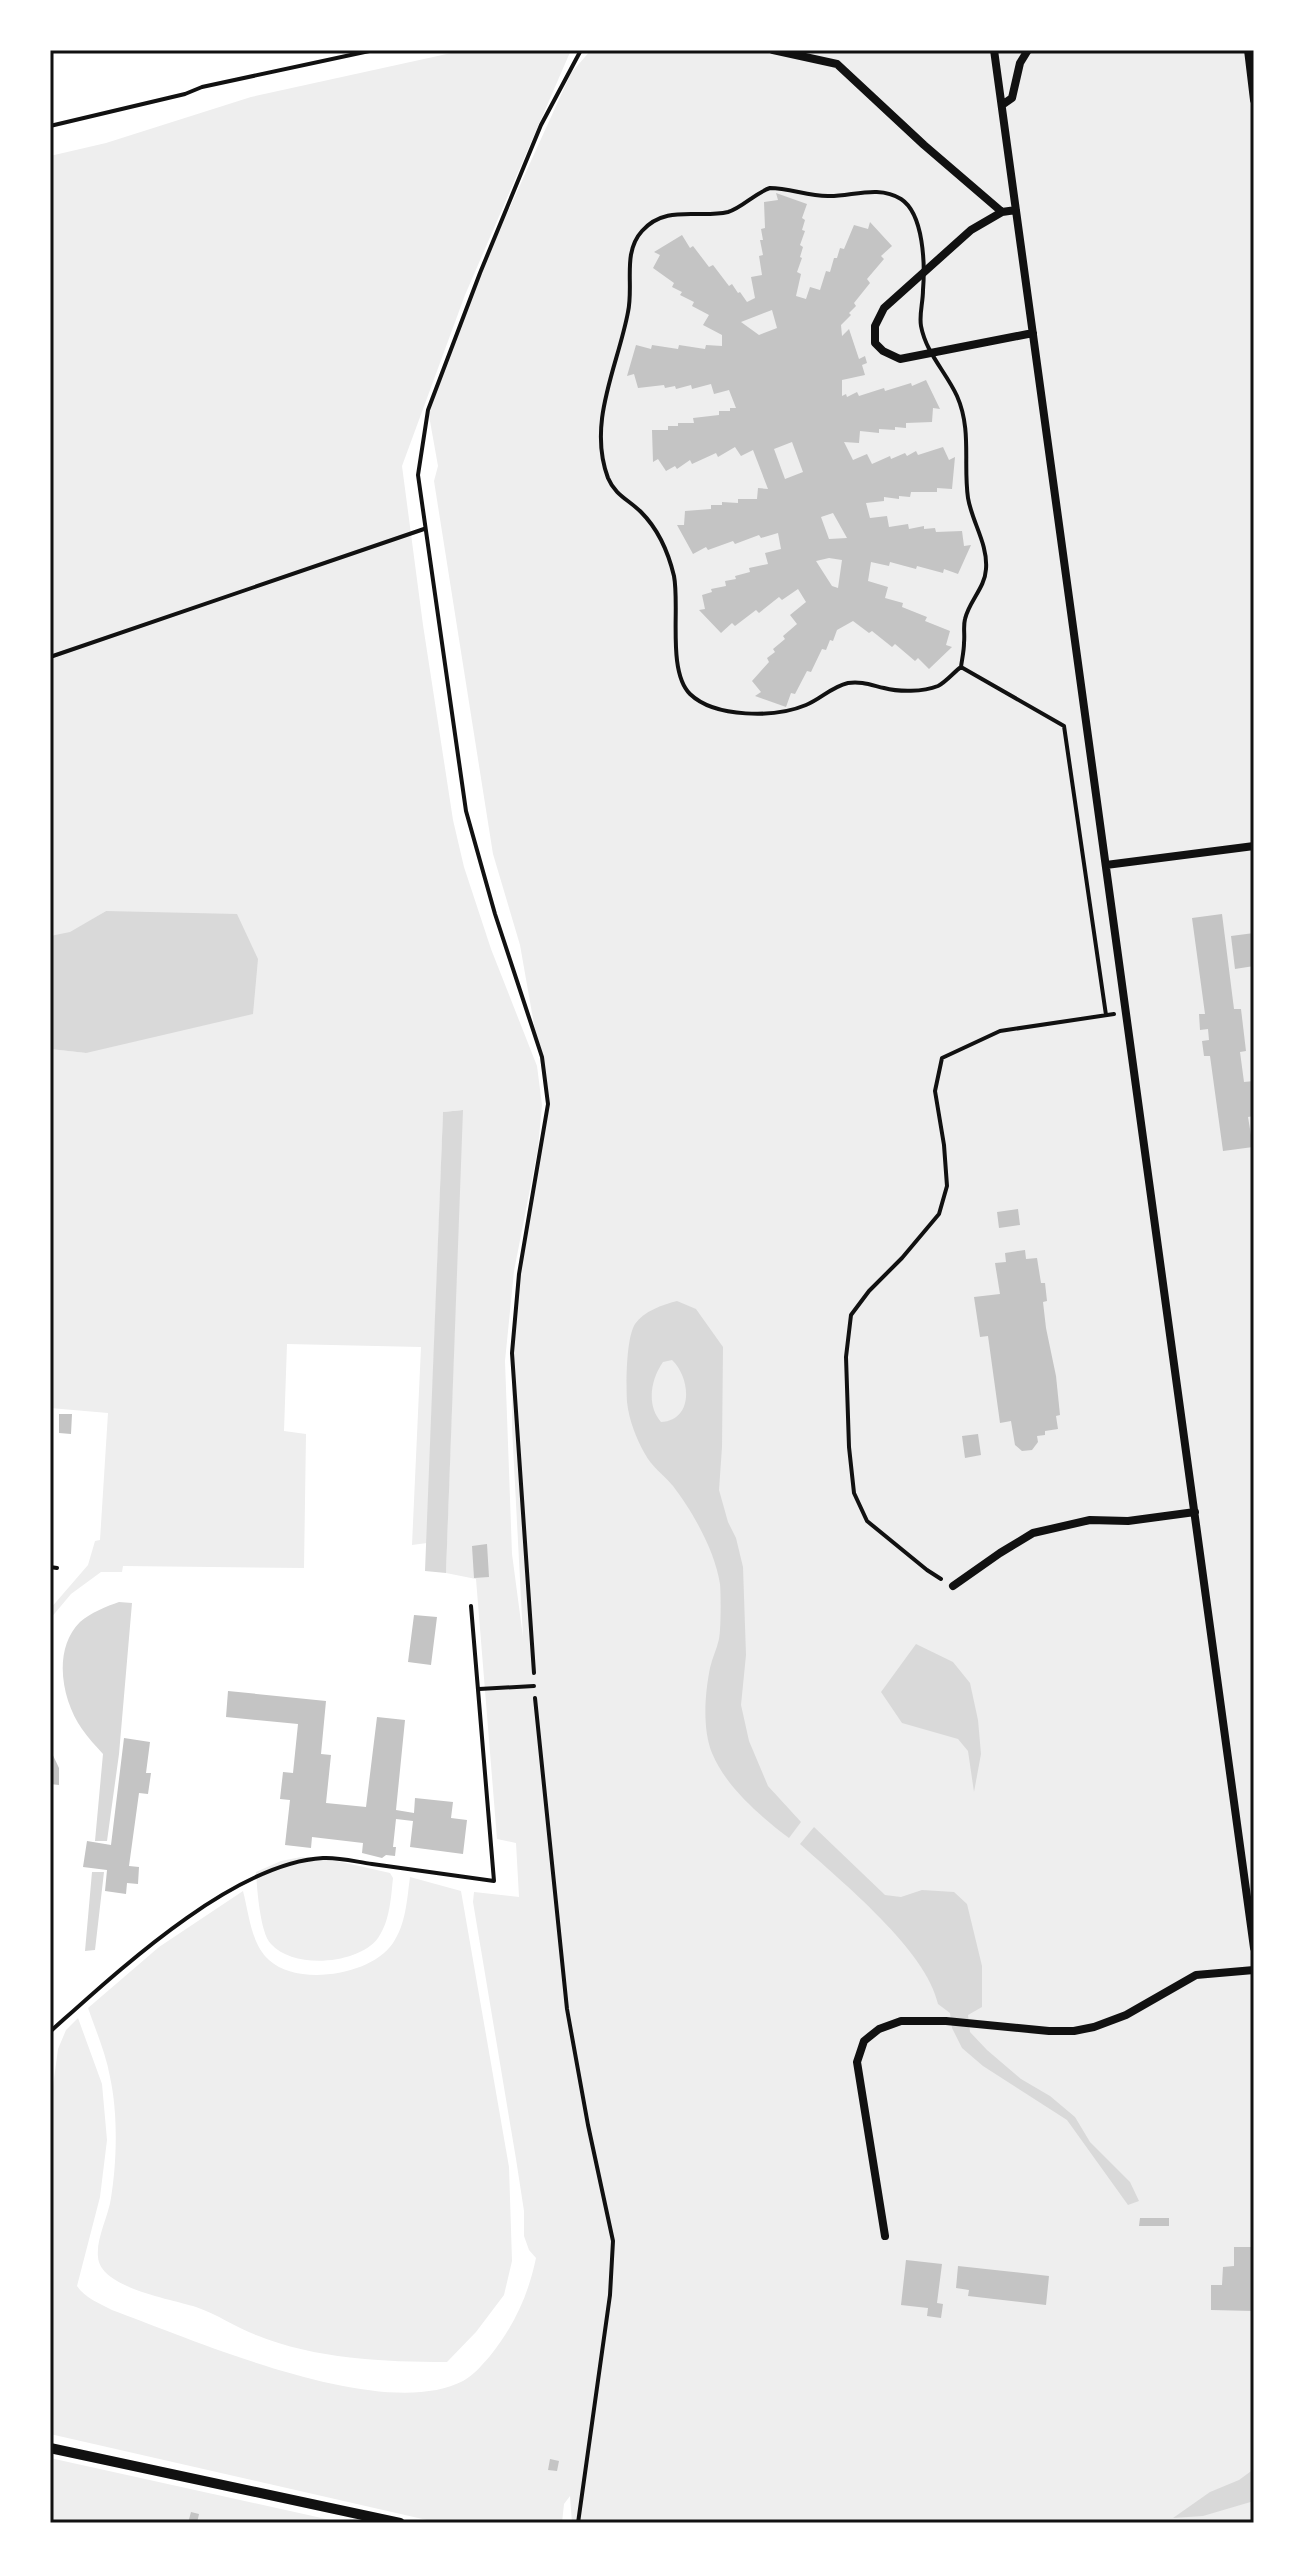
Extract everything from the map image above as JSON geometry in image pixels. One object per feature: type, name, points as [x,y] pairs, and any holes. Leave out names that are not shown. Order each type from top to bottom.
[{"type":"street","points":[[773,50],[837,64],[1002,212]]},
{"type":"street","points":[[994,50],[1254,1948]]},
{"type":"street","points":[[1002,105],[1012,98],[1020,63],[1028,50]]},
{"type":"street","points":[[1248,50],[1254,100]]},
{"type":"street","points":[[1016,210],[1002,212],[971,230],[884,308],[875,326],[875,343],[883,351],[900,359],[1033,333]]},
{"type":"street","points":[[1106,865],[1254,846]]},
{"type":"street","points":[[953,1586],[1033,1533],[1090,1520],[1128,1521],[1195,1512]]},
{"type":"street","points":[[885,2236],[857,2062],[864,2041],[879,2029],[901,2021],[946,2021],[1074,2031],[1126,2015],[1196,1975],[1254,1970]]},
{"type":"street","points":[[50,2448],[400,2523]]},
{"type":"lane","points":[[52,2030],[165,1934],[245,1883],[283,1867],[324,1858],[494,1881],[471,1606]]},
{"type":"lane","points":[[479,1689],[534,1686]]},
{"type":"path","points":[[50,126],[185,94],[202,87],[374,50]]},
{"type":"path","points":[[578,2523],[610,2295],[613,2241],[567,2009],[534,1686],[512,1353],[519,1274],[548,1104],[542,1057],[495,914],[466,811],[418,475],[428,410],[480,273],[535,140],[581,50]]},
{"type":"path","points":[[770,188],[828,196],[885,192],[902,199],[914,212],[920,234],[923,272],[920,315],[925,341],[956,396],[966,426],[968,497],[981,536],[986,569],[981,587],[963,623],[965,640],[961,667],[938,686],[910,691],[890,690],[864,682],[850,683],[832,688],[809,704],[790,711],[743,713],[716,709],[689,693],[676,664],[674,578],[660,535],[642,512],[615,492],[607,475],[601,424],[629,310],[631,249],[642,230],[664,215],[731,211],[770,188]]},
{"type":"path","points":[[50,657],[424,529]]},
{"type":"path","points":[[961,667],[1064,726],[1106,1015]]},
{"type":"path","points":[[953,1586],[927,1570],[867,1521],[854,1493],[846,1357],[851,1315],[939,1214],[947,1186],[935,1091],[942,1058],[1000,1031],[1124,1012]]},
{"type":"path","points":[[50,1567],[57,1568]]},
{"type":"shaded area","points":[[465,50],[571,50],[465,295],[402,466],[453,820],[464,867],[491,949],[537,1066],[542,1105],[538,1148],[514,1271],[505,1361],[512,1554],[523,1637],[512,1427],[512,1353],[519,1274],[548,1104],[520,945],[493,854],[434,481],[438,466],[428,410],[480,273],[571,73],[591,50],[1254,50],[1254,2521],[572,2523],[570,2496],[564,2504],[562,2523],[440,2523],[50,2434],[50,2109],[58,2049],[66,2030],[78,2018],[102,2084],[107,2140],[100,2197],[77,2286],[84,2294],[112,2310],[238,2357],[338,2385],[386,2392],[428,2391],[463,2381],[490,2356],[519,2310],[536,2258],[524,2236],[524,2211],[473,1902],[474,1892],[519,1897],[516,1843],[497,1839],[476,1579],[446,1573],[462,1110],[443,1112],[427,1543],[412,1545],[421,1347],[287,1344],[284,1431],[306,1434],[304,1568],[123,1566],[122,1572],[101,1572],[71,1594],[50,1619],[50,1609],[88,1565],[95,1541],[100,1540],[108,1413],[50,1408],[50,1049],[86,1053],[106,911],[70,933],[50,936],[50,156],[106,143],[251,97]]},
{"type":"shaded area","points":[[106,911],[237,914],[258,959],[253,1014],[86,1053],[50,1049],[50,936],[70,932]]},
{"type":"shaded area","points":[[463,1110],[446,1573],[425,1571],[443,1112]]},
{"type":"shaded area","points":[[677,1301],[696,1309],[723,1347],[719,1490],[743,1567],[746,1655],[741,1705],[749,1741],[768,1786],[801,1822],[789,1838],[735,1789],[712,1753],[705,1710],[710,1668],[720,1634],[717,1571],[695,1520],[673,1486],[648,1458],[629,1415],[627,1374],[632,1331],[643,1315]],"holes":[[[672,1360],[686,1387],[684,1406],[672,1420],[661,1422],[652,1400],[656,1376],[663,1362]]]},
{"type":"shaded area","points":[[119,1602],[132,1603],[119,1754],[107,1841],[95,1841],[103,1754],[75,1718],[65,1690],[63,1661],[71,1633],[80,1622]]},
{"type":"shaded area","points":[[916,1644],[953,1662],[970,1683],[981,1754],[974,1792],[968,1751],[958,1739],[902,1723],[881,1692]]},
{"type":"shaded area","points":[[814,1827],[885,1895],[901,1897],[922,1890],[954,1892],[967,1904],[982,1966],[982,2007],[968,2015],[970,2032],[1021,2079],[1050,2096],[1075,2117],[1090,2142],[1130,2182],[1139,2201],[1128,2205],[1067,2120],[983,2066],[962,2048],[952,2028],[950,2013],[938,2004],[931,1983],[918,1962],[859,1897],[800,1844]]},
{"type":"shaded area","points":[[301,1857],[337,1861],[390,1873],[393,1878],[387,1917],[378,1938],[369,1947],[342,1958],[310,1960],[295,1958],[271,1944],[262,1921],[256,1872],[281,1861]]},
{"type":"shaded area","points":[[92,1872],[104,1872],[95,1950],[85,1951]]},
{"type":"shaded area","points":[[410,1877],[461,1891],[509,2167],[512,2261],[504,2295],[476,2332],[447,2362],[399,2361],[350,2358],[279,2343],[248,2332],[204,2310],[138,2291],[111,2277],[102,2268],[98,2250],[113,2184],[116,2138],[113,2091],[88,2008],[159,1947],[243,1891],[258,1946],[269,1960],[298,1973],[334,1974],[352,1970],[383,1954],[393,1943],[401,1928]]},
{"type":"shaded area","points":[[50,2458],[344,2523],[50,2523]]},
{"type":"shaded area","points":[[1254,2469],[1254,2501],[1203,2516],[1173,2518],[1210,2492],[1239,2480]]},
{"type":"building","points":[[776,193],[807,204],[802,218],[805,220],[802,230],[805,231],[800,245],[803,247],[802,258],[797,272],[801,274],[796,296],[806,299],[810,287],[820,290],[826,271],[830,272],[840,248],[844,249],[854,225],[868,229],[870,222],[892,246],[881,256],[884,259],[867,279],[870,283],[854,303],[856,306],[849,313],[851,315],[841,325],[842,336],[849,329],[859,359],[865,356],[867,363],[862,365],[865,375],[842,380],[842,396],[857,392],[859,396],[911,383],[912,386],[926,380],[940,409],[933,408],[932,422],[906,423],[906,428],[879,429],[879,433],[860,431],[859,443],[844,442],[853,460],[867,454],[872,464],[890,456],[891,459],[905,453],[907,456],[916,451],[918,455],[943,447],[949,460],[955,457],[952,489],[911,492],[910,497],[884,497],[884,501],[866,503],[870,518],[887,516],[889,527],[908,524],[909,529],[924,526],[924,529],[935,528],[936,532],[962,531],[964,546],[971,545],[958,574],[944,569],[943,573],[917,566],[916,569],[890,562],[889,566],[871,562],[868,581],[888,587],[885,598],[903,603],[902,607],[927,617],[925,621],[950,631],[946,645],[952,647],[929,669],[918,658],[915,661],[895,644],[892,647],[853,621],[837,630],[826,650],[822,649],[811,672],[807,671],[795,694],[791,693],[786,707],[755,696],[761,692],[752,681],[769,662],[767,658],[775,652],[773,649],[785,639],[783,636],[797,624],[790,615],[806,602],[798,589],[782,600],[779,597],[759,613],[756,610],[735,626],[732,623],[721,633],[699,610],[705,609],[702,595],[712,592],[711,589],[726,586],[725,581],[750,572],[749,568],[768,564],[765,553],[781,549],[778,533],[761,538],[759,535],[735,544],[733,541],[708,550],[706,547],[693,554],[677,525],[684,525],[685,511],[711,509],[711,505],[722,505],[722,502],[738,503],[738,499],[757,499],[758,488],[768,489],[753,450],[741,456],[735,447],[718,457],[716,453],[692,464],[690,460],[677,469],[675,466],[666,471],[658,459],[653,462],[652,430],[668,430],[668,426],[694,423],[693,418],[719,415],[719,411],[736,408],[729,390],[714,394],[711,384],[692,389],[691,385],[676,389],[675,386],[665,388],[664,385],[638,388],[634,374],[627,376],[636,345],[651,349],[652,345],[678,349],[679,345],[705,349],[706,345],[722,346],[722,335],[703,325],[709,315],[692,306],[694,302],[680,295],[682,292],[672,287],[674,283],[653,268],[660,255],[654,252],[682,235],[690,248],[693,246],[709,267],[713,265],[729,286],[732,284],[747,302],[755,298],[751,277],[762,275],[759,256],[763,255],[760,240],[763,240],[761,229],[765,228],[764,202],[778,200]],"holes":[[[772,310],[777,328],[759,335],[741,322]],[[792,442],[803,472],[785,479],[774,449]],[[833,513],[847,538],[829,539],[821,517]],[[829,558],[842,560],[838,588],[832,586],[816,561]]]},
{"type":"building","points":[[1222,914],[1234,1009],[1241,1009],[1246,1051],[1240,1052],[1244,1082],[1254,1081],[1254,1116],[1248,1117],[1253,1147],[1223,1151],[1210,1056],[1204,1056],[1202,1041],[1209,1040],[1208,1029],[1200,1030],[1199,1014],[1205,1014],[1192,918]]},
{"type":"building","points":[[1254,933],[1254,966],[1235,969],[1231,936]]},
{"type":"building","points":[[1018,1209],[1020,1225],[999,1228],[997,1212]]},
{"type":"building","points":[[1025,1250],[1026,1259],[1037,1258],[1041,1283],[1045,1283],[1047,1301],[1043,1302],[1060,1415],[1056,1416],[1058,1429],[1045,1431],[1045,1435],[1037,1436],[1038,1442],[1032,1450],[1022,1451],[1015,1445],[1011,1421],[1000,1423],[988,1336],[980,1337],[974,1297],[1000,1294],[995,1263],[1006,1262],[1005,1253]]},
{"type":"building","points":[[59,1414],[72,1414],[71,1434],[59,1433]]},
{"type":"building","points":[[978,1434],[981,1455],[965,1458],[962,1436]]},
{"type":"building","points":[[487,1544],[489,1577],[474,1578],[472,1546]]},
{"type":"building","points":[[414,1615],[437,1617],[431,1665],[408,1662]]},
{"type":"building","points":[[228,1691],[326,1701],[321,1754],[331,1755],[326,1803],[366,1807],[377,1717],[405,1720],[396,1810],[414,1813],[415,1798],[453,1802],[451,1818],[467,1820],[463,1854],[410,1847],[413,1821],[396,1819],[395,1856],[382,1858],[362,1853],[363,1843],[312,1837],[311,1848],[285,1845],[290,1800],[280,1799],[283,1772],[293,1773],[298,1724],[226,1717]]},
{"type":"building","points":[[124,1738],[150,1742],[146,1773],[151,1773],[148,1794],[139,1793],[129,1866],[139,1867],[138,1884],[127,1883],[126,1894],[105,1891],[107,1870],[83,1867],[87,1841],[111,1845]]},
{"type":"building","points":[[50,1749],[59,1768],[59,1785],[50,1784]]},
{"type":"building","points":[[1140,2218],[1169,2218],[1169,2226],[1139,2226]]},
{"type":"building","points":[[1234,2247],[1254,2247],[1254,2311],[1211,2310],[1211,2285],[1222,2285],[1223,2267],[1234,2266]]},
{"type":"building","points":[[906,2260],[942,2264],[937,2303],[943,2304],[941,2318],[927,2316],[928,2308],[901,2305]]},
{"type":"building","points":[[958,2266],[1049,2276],[1046,2305],[968,2296],[969,2290],[956,2288]]},
{"type":"building","points":[[550,2459],[559,2461],[557,2471],[548,2470]]},
{"type":"building","points":[[191,2512],[199,2514],[197,2523],[188,2523]]}]
